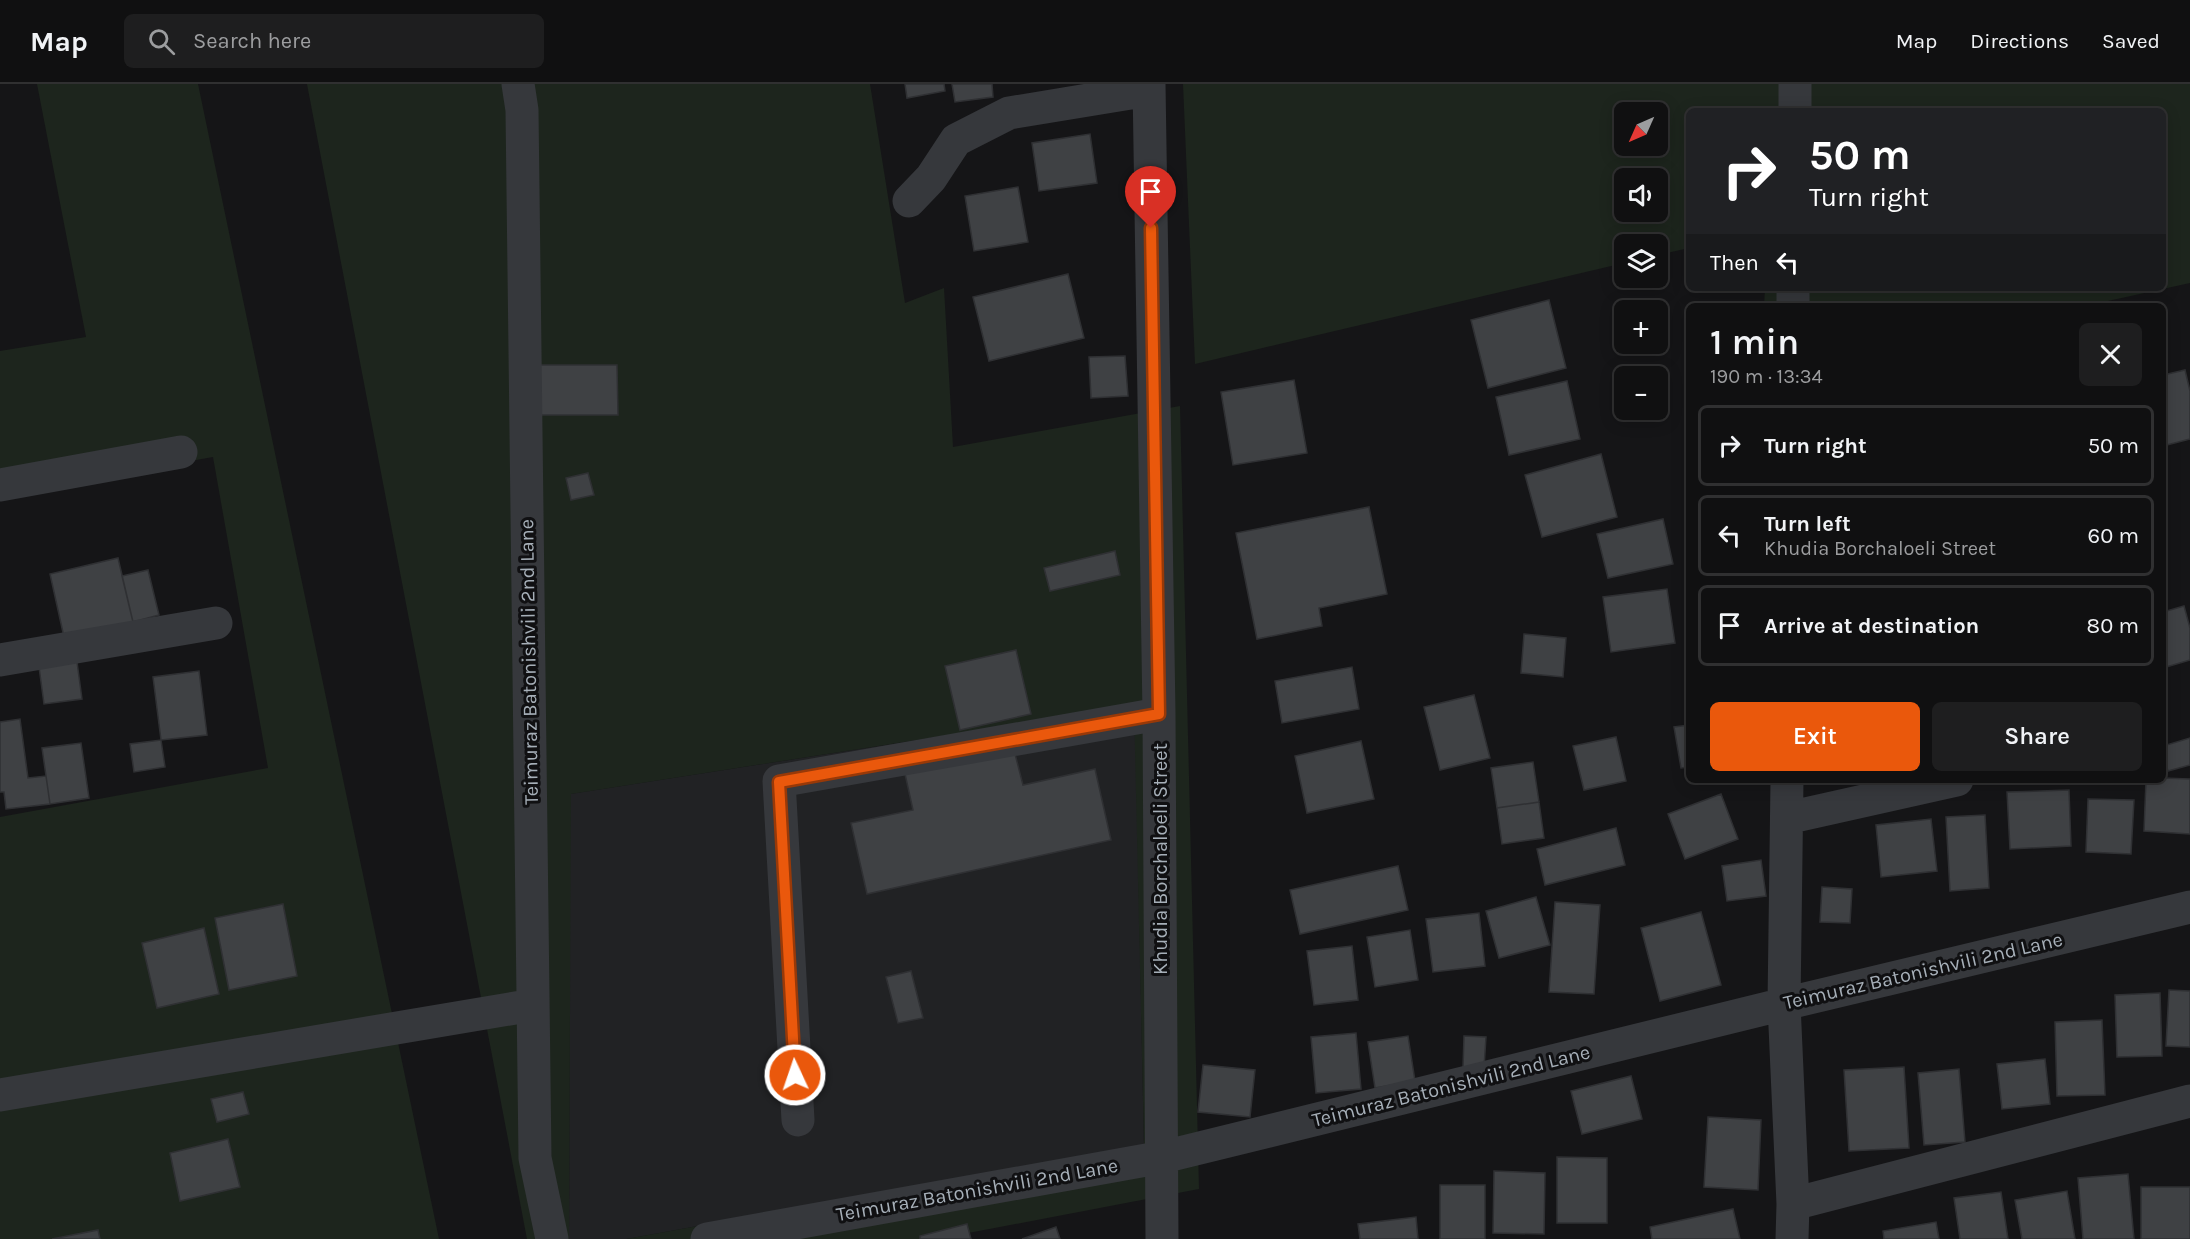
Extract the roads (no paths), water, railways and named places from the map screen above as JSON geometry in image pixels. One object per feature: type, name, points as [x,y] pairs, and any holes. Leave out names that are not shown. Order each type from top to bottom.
[{"type":"street","name":"Teimuraz Batonishvili 2nd Lane","points":[[518,84],[522,110],[535,1158],[552,1239]]},
{"type":"street","points":[[1795,84],[1795,108]]},
{"type":"street","points":[[909,201],[931,178],[956,140],[1009,113],[1149,87]]},
{"type":"street","name":"Khudia Borchaloeli Street","points":[[1149,87],[1159,714],[1162,1239]]},
{"type":"street","points":[[0,485],[181,452]]},
{"type":"street","points":[[0,660],[216,623]]},
{"type":"street","points":[[798,1120],[779,782],[1159,714]]},
{"type":"street","points":[[1787,783],[1784,1004],[1793,1204],[1792,1239]]},
{"type":"street","points":[[1787,818],[1944,783]]},
{"type":"street","name":"Teimuraz Batonishvili 2nd Lane","points":[[707,1239],[1162,1157],[2190,907]]},
{"type":"street","points":[[0,1095],[533,1005]]},
{"type":"street","points":[[1793,1204],[2190,1101]]}]
